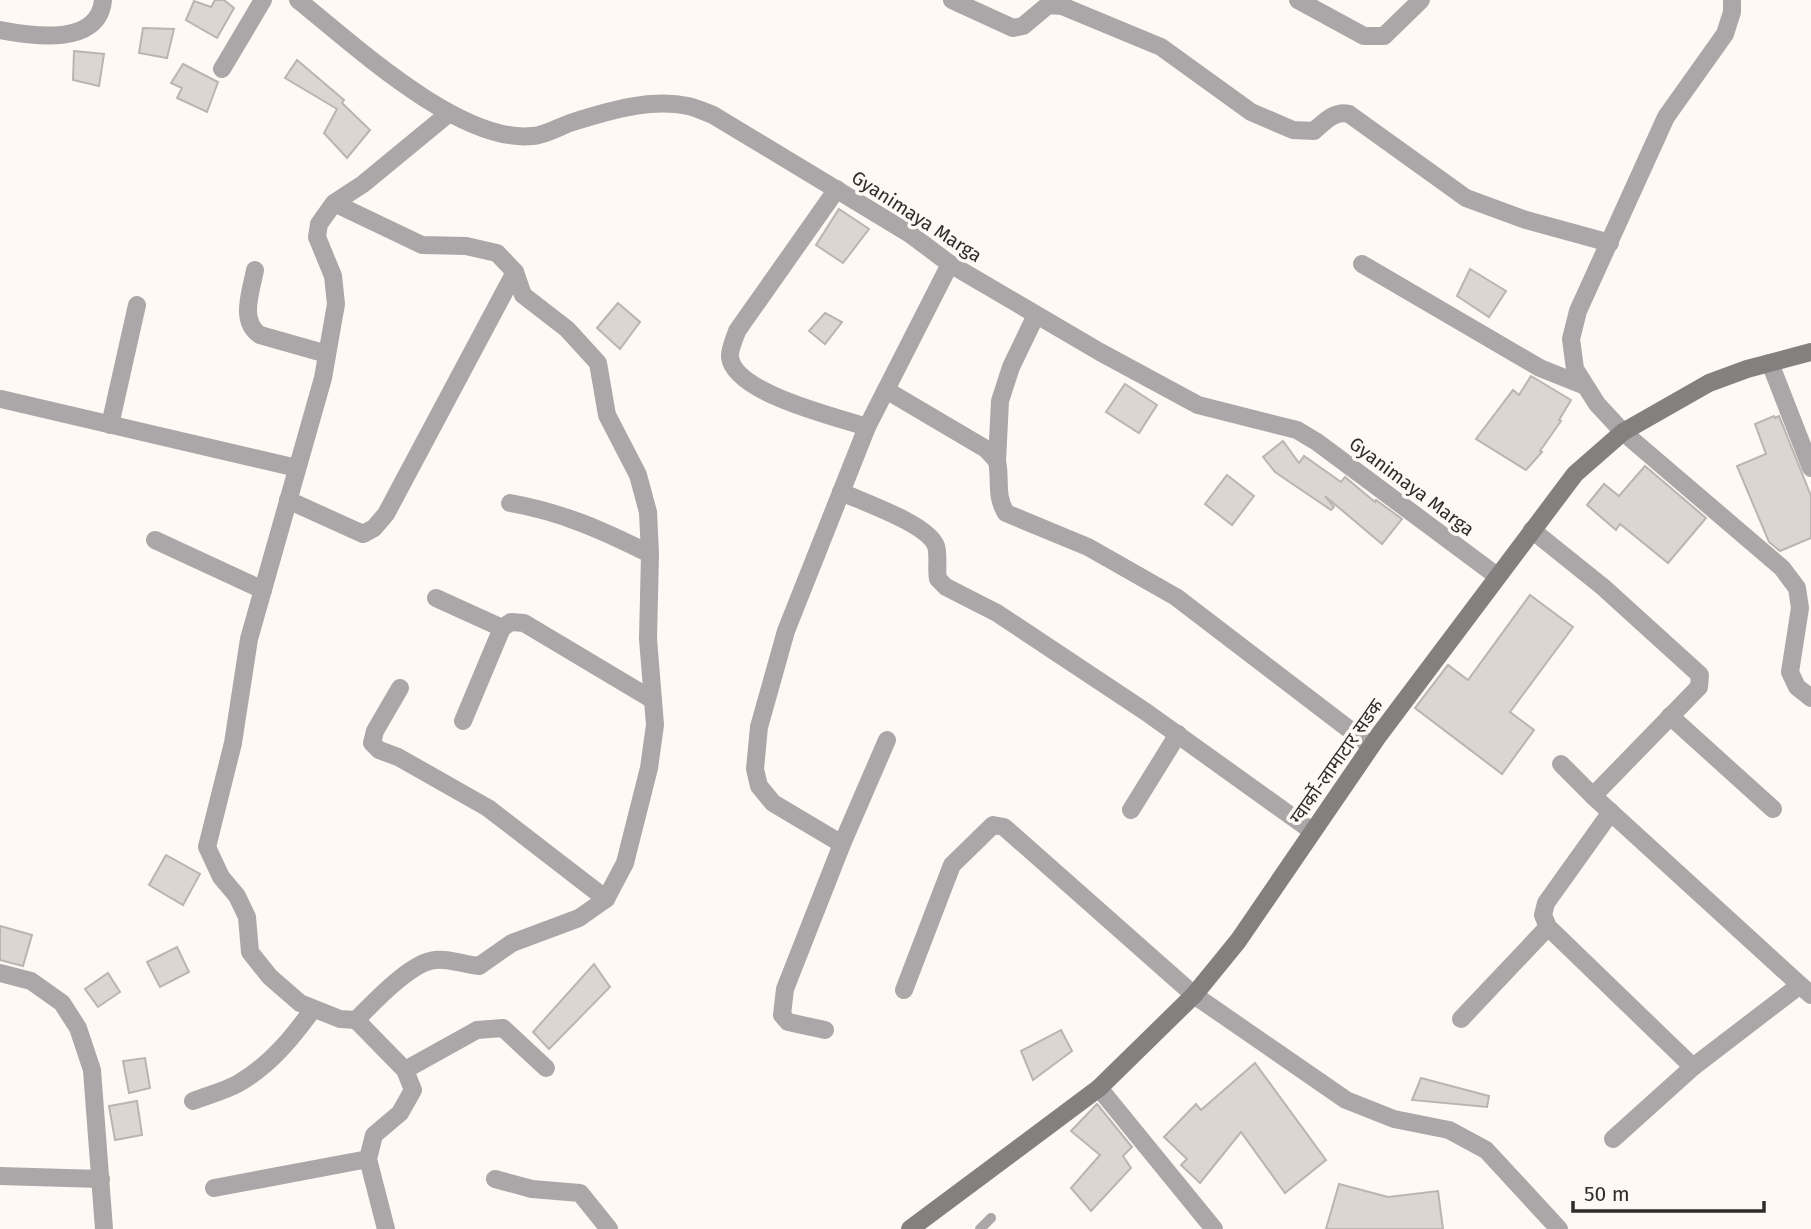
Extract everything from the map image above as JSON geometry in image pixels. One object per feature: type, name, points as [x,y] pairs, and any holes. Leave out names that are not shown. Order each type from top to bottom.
[{"type":"main road","name":"ग्वार्को-लामाटार सडक","points":[[910,1229],[1099,1088],[1194,995],[1238,941],[1371,746],[1575,474],[1623,432],[1709,383],[1811,352]]},
{"type":"street","points":[[0,30],[29,35],[79,32],[93,23],[102,10],[103,0]]},
{"type":"street","points":[[222,69],[263,0]]},
{"type":"street","name":"Gyanimaya Marga","points":[[298,0],[379,65],[448,114],[489,130],[533,136],[627,108],[668,104],[688,106],[713,115],[910,234],[950,264],[1198,405],[1297,430],[1497,576]]},
{"type":"street","points":[[952,0],[1013,28],[1023,26],[1048,5],[1062,6],[1161,47],[1251,112],[1283,126],[1293,130],[1314,131],[1332,116],[1342,112],[1349,114],[1466,198],[1526,220],[1610,243]]},
{"type":"street","points":[[1298,0],[1364,36],[1373,37],[1384,36],[1421,0]]},
{"type":"street","points":[[1732,0],[1732,12],[1725,34],[1666,117],[1578,311],[1571,339],[1575,369],[1597,404],[1623,432],[1782,568],[1797,588],[1800,608],[1790,672],[1797,687],[1811,698]]},
{"type":"street","points":[[334,203],[422,245],[466,246],[497,253],[515,272],[523,295],[567,329],[598,363],[607,415],[638,475],[648,512],[648,639],[655,725],[649,768],[625,863],[606,899],[579,918],[512,943],[479,966],[464,965],[451,960],[433,960],[412,970],[356,1020],[340,1020],[300,1003],[270,977],[250,952],[247,917],[237,897],[221,877],[207,847],[233,743],[249,639],[323,379],[336,304],[332,276],[317,237],[319,224],[334,203],[363,184],[448,114]]},
{"type":"street","points":[[837,189],[737,331],[730,356],[737,374],[762,392],[867,427]]},
{"type":"street","points":[[842,844],[773,803],[759,786],[755,769],[759,727],[786,631],[867,427],[950,264]]},
{"type":"street","points":[[1362,264],[1540,368],[1585,386]]},
{"type":"street","points":[[255,270],[247,316],[252,329],[260,335],[327,355]]},
{"type":"street","points":[[288,500],[363,534],[374,528],[386,514],[515,272]]},
{"type":"street","points":[[110,425],[137,305]]},
{"type":"street","points":[[1036,315],[1011,367],[1000,401],[998,491],[1000,504],[1006,513],[1088,547],[1177,597],[1371,746]]},
{"type":"street","points":[[1770,363],[1811,468]]},
{"type":"street","points":[[886,390],[986,449],[998,461]]},
{"type":"street","points":[[1,399],[297,468]]},
{"type":"street","points":[[841,492],[920,529],[931,538],[937,549],[938,579],[946,587],[997,613],[1178,734],[1312,831]]},
{"type":"street","points":[[510,503],[535,507],[597,527],[650,554]]},
{"type":"street","points":[[1532,530],[1602,587],[1700,675],[1699,687],[1593,796]]},
{"type":"street","points":[[155,540],[263,590]]},
{"type":"street","points":[[436,598],[502,628]]},
{"type":"street","points":[[463,721],[502,628],[511,622],[524,623],[653,700]]},
{"type":"street","points":[[400,688],[375,731],[372,743],[379,750],[398,757],[488,807],[606,899]]},
{"type":"street","points":[[1670,716],[1773,808]]},
{"type":"street","points":[[1131,810],[1178,734]]},
{"type":"street","points":[[825,1030],[788,1022],[782,1015],[785,989],[842,844],[887,740]]},
{"type":"street","points":[[1560,764],[1805,990],[1693,1067],[1613,1139]]},
{"type":"street","points":[[1611,812],[1546,903],[1543,915],[1548,927],[1693,1067]]},
{"type":"street","points":[[904,990],[952,865],[993,825],[1004,827],[1194,995],[1346,1100],[1394,1119],[1449,1130],[1486,1150],[1559,1229]]},
{"type":"street","points":[[1461,1019],[1548,927]]},
{"type":"street","points":[[0,973],[31,981],[62,1003],[78,1028],[92,1070],[104,1229]]},
{"type":"street","points":[[192,1101],[237,1084],[253,1074],[294,1035],[313,1009]]},
{"type":"street","points":[[356,1020],[405,1070],[413,1090],[400,1113],[374,1135],[368,1159],[386,1229]]},
{"type":"street","points":[[405,1070],[477,1030],[503,1028],[546,1068]]},
{"type":"street","points":[[1099,1088],[1214,1229]]},
{"type":"street","points":[[214,1188],[368,1159]]},
{"type":"street","points":[[0,1176],[101,1179]]},
{"type":"street","points":[[495,1179],[548,1192],[580,1193],[609,1229]]},
{"type":"lane","points":[[980,1229],[991,1218]]},
{"type":"building","points":[[215,0],[224,0],[234,8],[217,38],[186,20],[194,1],[211,7]]},
{"type":"building","points":[[143,28],[174,29],[167,58],[139,53]]},
{"type":"building","points":[[74,51],[104,54],[99,86],[73,80]]},
{"type":"building","points":[[297,60],[344,100],[342,103],[370,130],[347,158],[324,133],[337,109],[285,78]]},
{"type":"building","points":[[183,64],[218,82],[207,112],[177,98],[182,88],[171,83]]},
{"type":"building","points":[[839,209],[869,229],[843,263],[816,245]]},
{"type":"building","points":[[1470,269],[1506,291],[1489,317],[1457,296]]},
{"type":"building","points":[[618,303],[640,322],[620,349],[597,328]]},
{"type":"building","points":[[825,313],[842,322],[825,344],[809,331]]},
{"type":"building","points":[[1531,376],[1571,400],[1559,420],[1561,421],[1540,451],[1542,452],[1526,470],[1476,439],[1513,390],[1519,395]]},
{"type":"building","points":[[1125,384],[1157,405],[1139,433],[1106,412]]},
{"type":"building","points":[[1779,416],[1811,496],[1811,538],[1780,551],[1769,542],[1737,466],[1766,454],[1755,424]]},
{"type":"building","points":[[1283,441],[1299,463],[1304,456],[1341,482],[1345,477],[1375,502],[1376,500],[1402,519],[1382,544],[1325,496],[1334,507],[1331,510],[1275,472],[1263,457]]},
{"type":"building","points":[[1645,466],[1706,518],[1668,563],[1620,524],[1616,530],[1587,505],[1604,484],[1619,496]]},
{"type":"building","points":[[1227,475],[1254,496],[1232,525],[1205,504]]},
{"type":"building","points":[[1530,595],[1573,627],[1510,712],[1534,730],[1502,774],[1415,708],[1448,665],[1468,680]]},
{"type":"building","points":[[166,855],[200,874],[183,905],[149,885]]},
{"type":"building","points":[[0,926],[32,935],[23,966],[0,960]]},
{"type":"building","points":[[177,947],[189,972],[160,987],[147,962]]},
{"type":"building","points":[[594,964],[610,987],[549,1049],[533,1032]]},
{"type":"building","points":[[108,973],[120,992],[98,1007],[85,989]]},
{"type":"building","points":[[1061,1030],[1072,1051],[1033,1080],[1021,1051]]},
{"type":"building","points":[[145,1058],[150,1088],[129,1093],[123,1061]]},
{"type":"building","points":[[1255,1063],[1326,1160],[1285,1193],[1241,1132],[1200,1183],[1181,1165],[1187,1159],[1164,1137],[1196,1104],[1201,1110]]},
{"type":"building","points":[[1421,1078],[1489,1096],[1487,1107],[1412,1100]]},
{"type":"building","points":[[137,1101],[142,1135],[115,1140],[109,1106]]},
{"type":"building","points":[[1097,1104],[1132,1147],[1123,1156],[1131,1168],[1091,1211],[1071,1188],[1100,1155],[1071,1131]]},
{"type":"building","points":[[1339,1184],[1388,1197],[1438,1191],[1443,1229],[1326,1229]]}]
